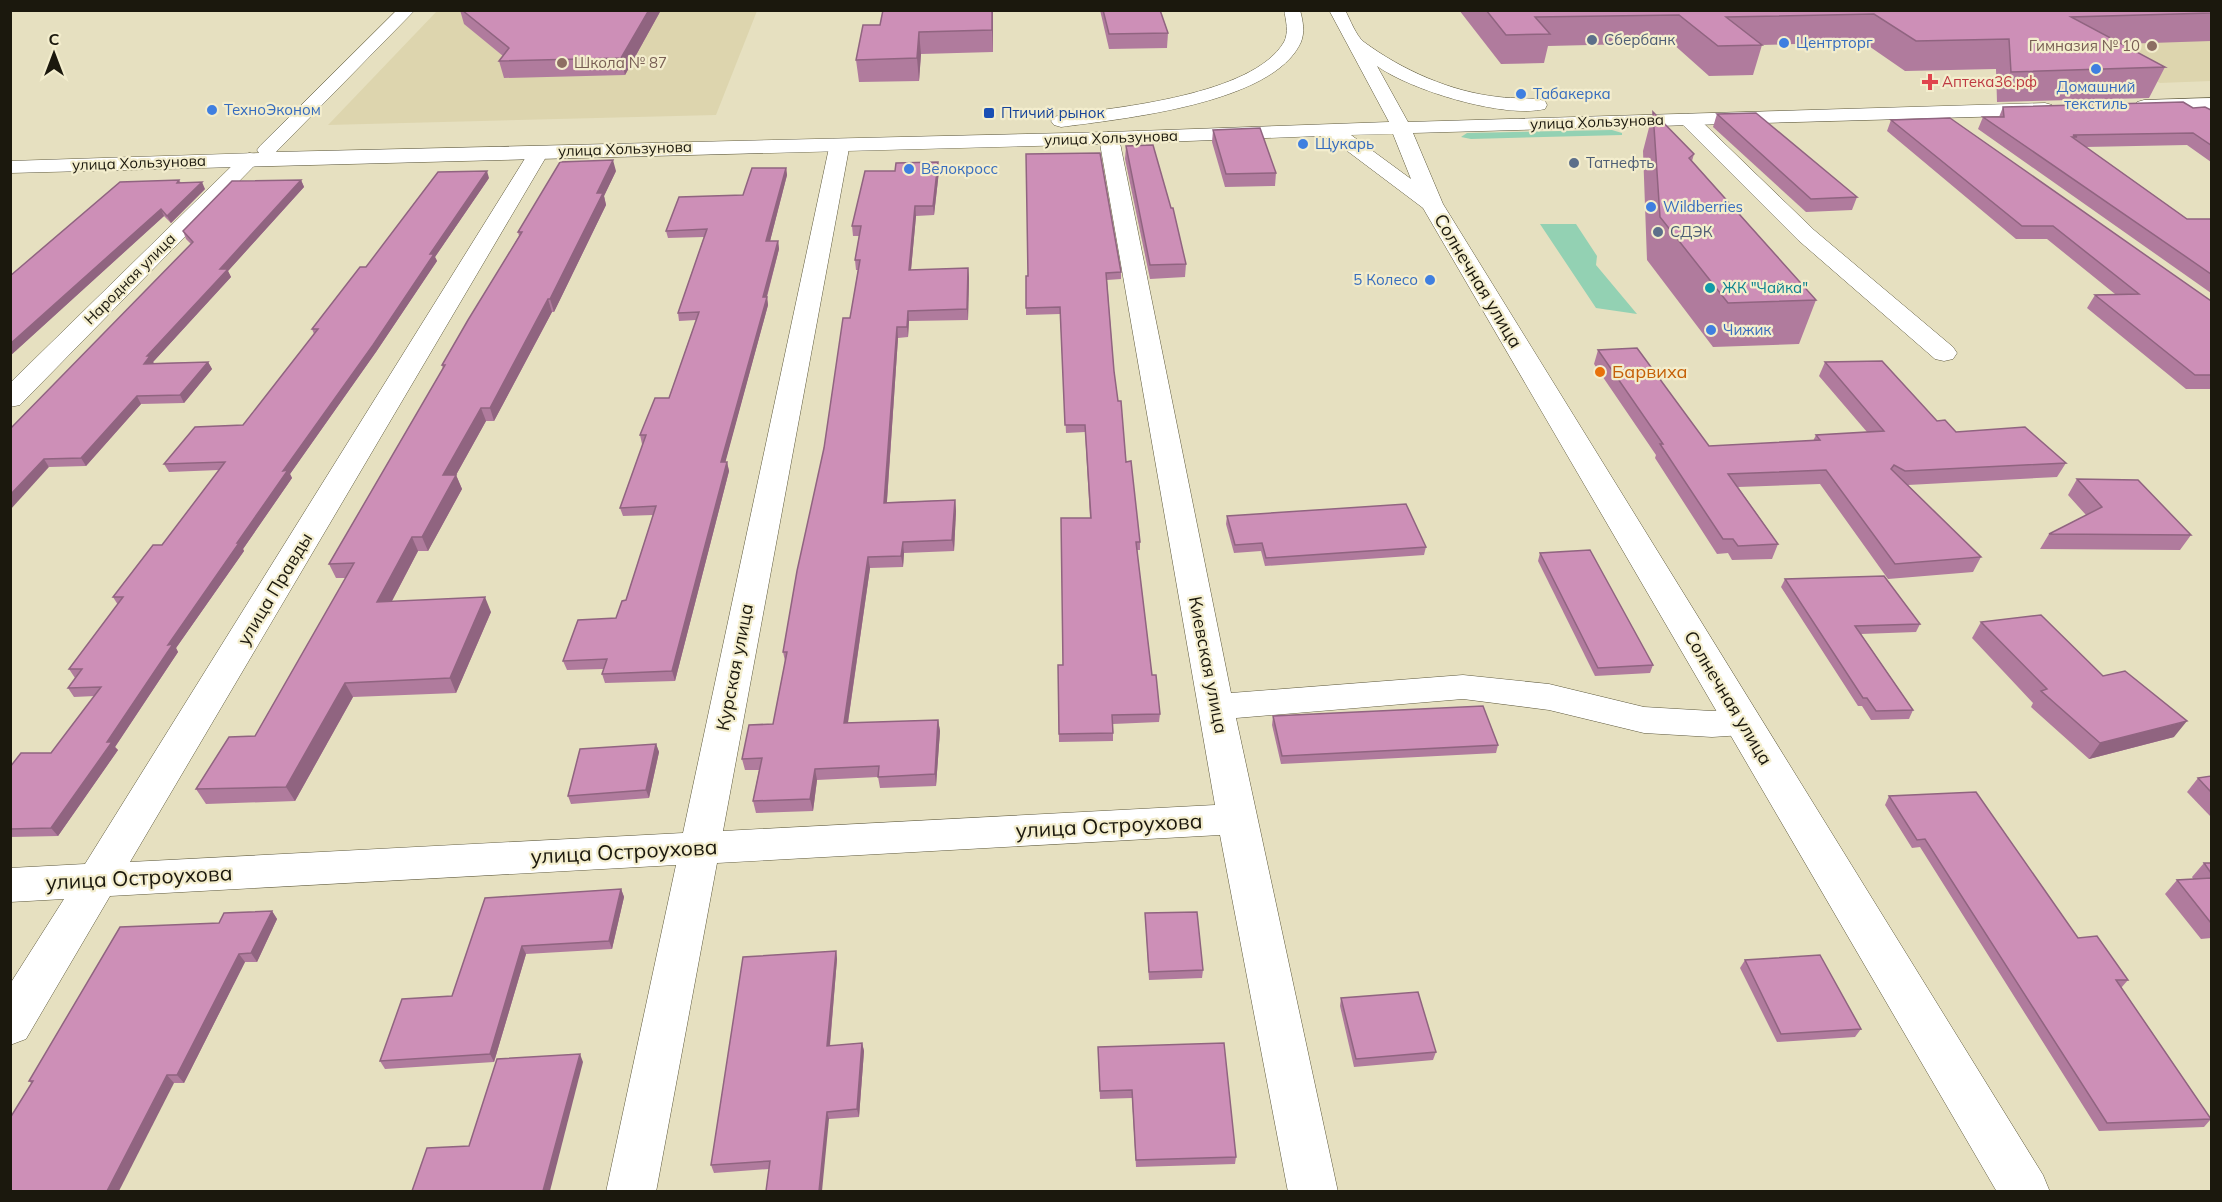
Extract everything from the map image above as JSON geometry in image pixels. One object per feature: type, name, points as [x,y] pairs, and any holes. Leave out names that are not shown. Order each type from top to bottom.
[{"type":"main road","name":"Народная улица","points":[[10,399],[407,10]]},
{"type":"main road","points":[[928,131],[1043,124],[1116,114],[1200,97],[1233,86],[1267,69],[1291,45],[1295,24],[1292,10]]},
{"type":"main road","name":"Солнечная улица","points":[[1337,10],[1352,40],[1382,122],[2025,1191]]},
{"type":"main road","points":[[1352,40],[1400,74],[1444,90],[1497,103],[1642,112]]},
{"type":"main road","points":[[2211,96],[2125,103],[2211,104]]},
{"type":"main road","name":"улица Хользунова","points":[[10,156],[539,152],[1109,138],[1382,122],[1642,112],[2060,104],[1937,112],[1689,120],[1382,122]]},
{"type":"main road","points":[[2191,105],[2211,117]]},
{"type":"main road","points":[[1937,112],[1964,132]]},
{"type":"main road","points":[[1689,120],[1806,235],[1944,353]]},
{"type":"main road","name":"улица Хользунова","points":[[10,167],[258,154],[928,131],[1314,126]]},
{"type":"main road","name":"Солнечная улица","points":[[1314,126],[1341,137],[1432,204]]},
{"type":"main road","name":"Киевская улица","points":[[1109,138],[1237,819],[1313,1191]]},
{"type":"main road","name":"Курская улица","points":[[631,1191],[840,143]]},
{"type":"main road","name":"улица Правды","points":[[10,1025],[539,152]]},
{"type":"main road","points":[[1216,707],[1463,687],[1549,697],[1644,720],[1712,724],[1743,722]]},
{"type":"main road","name":"улица Остроухова","points":[[10,885],[1237,819]]},
{"type":"shaded area","name":"Школа № 87","points":[[437,11],[757,11],[716,115],[328,125]]},
{"type":"shaded area","name":"Гимназия № 10","points":[[2030,11],[2211,11],[2211,81],[2160,83]]},
{"type":"green space","points":[[1612,130],[1622,135],[1471,139],[1461,137],[1467,133]]},
{"type":"green space","points":[[1540,224],[1576,224],[1597,256],[1596,265],[1637,314],[1596,308]]},
{"type":"building","points":[[462,10],[649,10],[621,58],[499,61],[509,48]]},
{"type":"building","points":[[883,10],[992,10],[992,30],[919,32],[917,58],[856,60],[863,25],[880,25]]},
{"type":"building","points":[[1103,10],[1160,10],[1168,33],[1109,34]]},
{"type":"building","points":[[1486,10],[2211,10],[2211,13],[2071,17],[2165,67],[2011,72],[2009,39],[1916,41],[1874,14],[1726,17],[1762,45],[1718,46],[1679,15],[1535,17],[1550,34],[1506,35]]},
{"type":"building","points":[[2183,102],[2193,108],[2205,107],[2211,110],[2211,145],[2193,133],[2073,135],[2077,137],[2072,137],[2187,219],[2211,219],[2211,274],[1983,117],[2004,117],[2003,107]]},
{"type":"building","points":[[1653,112],[1694,154],[1689,158],[1816,300],[1728,303],[1660,217]]},
{"type":"building","points":[[1756,113],[1857,197],[1811,199],[1717,114]]},
{"type":"building","points":[[1950,118],[2211,301],[2211,375],[2195,375],[2095,295],[2139,294],[2053,226],[2022,226],[1891,120]]},
{"type":"building","points":[[1260,128],[1276,173],[1226,174],[1213,130]]},
{"type":"building","points":[[1153,145],[1171,208],[1173,208],[1186,264],[1150,265],[1126,146]]},
{"type":"building","points":[[1100,153],[1121,272],[1106,273],[1114,371],[1118,401],[1121,401],[1126,462],[1131,461],[1140,542],[1136,542],[1152,675],[1156,675],[1160,714],[1112,715],[1113,733],[1059,734],[1058,665],[1063,665],[1061,518],[1091,518],[1085,425],[1065,425],[1060,307],[1026,308],[1026,276],[1028,276],[1026,154]]},
{"type":"building","points":[[613,160],[597,193],[603,193],[550,299],[490,408],[481,408],[443,475],[456,475],[422,537],[412,537],[377,602],[485,597],[450,678],[345,683],[286,787],[196,789],[229,737],[255,736],[354,563],[329,564],[445,365],[442,365],[468,320],[522,232],[518,232],[560,162]]},
{"type":"building","points":[[938,162],[933,206],[915,206],[909,270],[968,268],[967,309],[908,311],[907,327],[897,327],[884,503],[955,500],[952,540],[903,542],[901,556],[868,557],[844,723],[938,720],[935,774],[878,777],[879,766],[815,769],[810,799],[753,801],[762,758],[742,759],[749,725],[773,724],[787,652],[783,652],[797,571],[824,448],[843,318],[850,318],[860,260],[855,260],[861,226],[852,226],[865,171],[895,171],[896,163]]},
{"type":"building","points":[[752,168],[786,168],[766,241],[778,241],[763,297],[767,297],[721,462],[727,462],[672,671],[602,674],[607,659],[563,661],[578,620],[616,618],[622,601],[626,600],[656,506],[620,508],[646,435],[640,435],[655,398],[669,398],[699,312],[678,313],[707,229],[666,231],[679,197],[743,195]]},
{"type":"building","points":[[487,171],[430,254],[434,254],[373,345],[283,471],[288,470],[168,645],[173,644],[107,742],[112,742],[51,828],[10,829],[10,767],[21,753],[51,753],[101,687],[68,688],[82,669],[69,669],[123,597],[113,597],[153,545],[162,545],[225,462],[164,464],[195,427],[243,425],[318,329],[312,329],[360,267],[366,267],[438,172]]},
{"type":"building","points":[[179,180],[177,183],[202,182],[167,216],[161,209],[10,344],[10,276],[120,182]]},
{"type":"building","points":[[301,180],[220,269],[228,269],[147,356],[150,356],[144,364],[208,362],[180,395],[137,396],[81,458],[44,459],[10,495],[10,429],[193,242],[183,231],[232,181]]},
{"type":"building","points":[[1637,348],[1709,446],[1820,440],[1816,435],[1884,431],[1825,362],[1882,361],[1937,421],[1945,420],[1956,432],[2025,427],[2066,463],[1905,471],[1894,465],[1891,469],[1981,557],[1895,564],[1826,470],[1728,474],[1778,544],[1738,546],[1733,539],[1723,539],[1660,444],[1663,444],[1598,350]]},
{"type":"building","points":[[2077,479],[2138,480],[2191,535],[2049,534],[2102,507]]},
{"type":"building","points":[[1406,504],[1426,547],[1266,558],[1262,543],[1235,545],[1227,516]]},
{"type":"building","points":[[1590,550],[1653,665],[1598,668],[1540,553]]},
{"type":"building","points":[[1884,576],[1920,624],[1855,626],[1913,710],[1876,711],[1867,698],[1863,698],[1785,579]]},
{"type":"building","points":[[2041,615],[2103,676],[2125,671],[2187,721],[2100,743],[2041,691],[2047,689],[1981,622]]},
{"type":"building","points":[[1483,706],[1498,745],[1282,756],[1273,716]]},
{"type":"building","points":[[656,744],[646,790],[568,796],[580,749]]},
{"type":"building","points":[[2211,776],[2211,792],[2198,778]]},
{"type":"building","points":[[1976,792],[2078,938],[2097,936],[2128,980],[2116,980],[2211,1119],[2107,1123],[1925,839],[1917,840],[1889,796]]},
{"type":"building","points":[[2204,863],[2211,863],[2211,873]]},
{"type":"building","points":[[2211,878],[2211,923],[2177,880]]},
{"type":"building","points":[[621,889],[609,941],[522,946],[490,1054],[380,1061],[402,999],[452,996],[485,898]]},
{"type":"building","points":[[272,911],[251,953],[239,954],[177,1075],[167,1075],[107,1191],[10,1191],[10,1118],[33,1081],[29,1081],[120,927],[219,923],[224,913]]},
{"type":"building","points":[[1197,912],[1203,970],[1149,972],[1145,913]]},
{"type":"building","points":[[836,951],[827,1046],[862,1043],[857,1109],[827,1112],[819,1191],[766,1191],[770,1161],[711,1165],[743,957]]},
{"type":"building","points":[[1820,955],[1861,1029],[1781,1034],[1745,960]]},
{"type":"building","points":[[1418,992],[1436,1052],[1356,1059],[1341,998]]},
{"type":"building","points":[[1224,1043],[1236,1157],[1136,1160],[1132,1090],[1100,1091],[1098,1047]]},
{"type":"building","points":[[580,1054],[543,1191],[412,1191],[427,1148],[469,1146],[497,1059]]},
{"type":"place","name":"Сбербанк","points":[[1592,40]]},
{"type":"place","name":"Центрторг","points":[[1784,43]]},
{"type":"place","name":"Гимназия № 10","points":[[2152,46]]},
{"type":"place","name":"Школа № 87","points":[[562,63]]},
{"type":"place","name":"Домашний текстиль","points":[[2096,69]]},
{"type":"place","name":"Аптека36.рф","points":[[1930,82]]},
{"type":"place","name":"Табакерка","points":[[1521,94]]},
{"type":"place","name":"ТехноЭконом","points":[[212,110]]},
{"type":"place","name":"Птичий рынок","points":[[989,113]]},
{"type":"place","name":"Щукарь","points":[[1303,144]]},
{"type":"place","name":"Татнефть","points":[[1574,163]]},
{"type":"place","name":"Велокросс","points":[[909,169]]},
{"type":"place","name":"Wildberries","points":[[1651,207]]},
{"type":"place","name":"СДЭК","points":[[1658,232]]},
{"type":"place","name":"5 Колесо","points":[[1430,280]]},
{"type":"place","name":"ЖК \"Чайка\"","points":[[1710,288]]},
{"type":"place","name":"Чижик","points":[[1711,330]]},
{"type":"place","name":"Барвиха","points":[[1600,372]]}]
